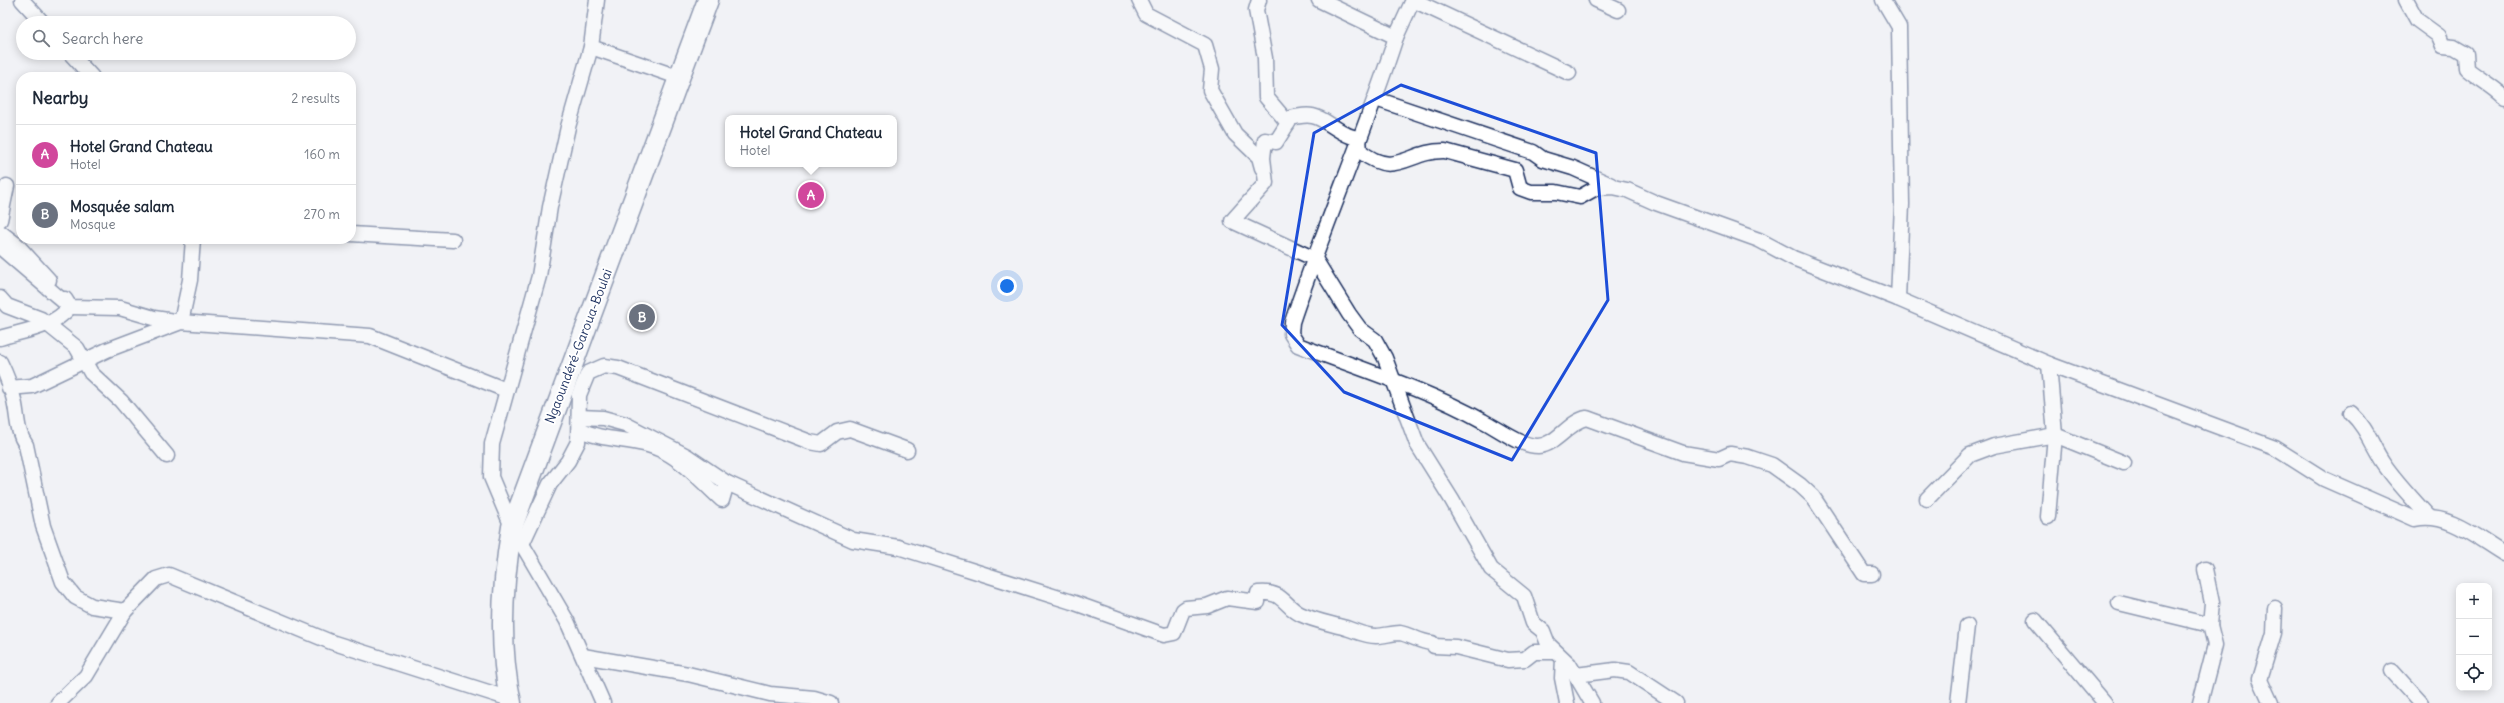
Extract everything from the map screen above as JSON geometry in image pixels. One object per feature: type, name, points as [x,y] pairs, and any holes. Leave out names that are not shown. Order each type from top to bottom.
[{"type":"highway","name":"Ngaoundéré-Garoua-Boulai","points":[[511,701],[504,649],[502,600],[517,536],[678,77],[708,0]]},
{"type":"street","points":[[22,0],[37,16]]},
{"type":"street","points":[[597,0],[591,47],[568,127],[550,207],[540,276],[506,390],[492,444],[491,477],[517,536],[567,621],[584,656],[603,703]]},
{"type":"street","points":[[1139,0],[1146,14],[1204,45],[1212,69],[1210,90],[1235,134],[1259,157],[1265,176]]},
{"type":"street","points":[[1259,0],[1256,10],[1265,58],[1266,97],[1288,123]]},
{"type":"street","points":[[1319,0],[1396,37]]},
{"type":"street","points":[[1569,73],[1413,0],[1396,37],[1376,98],[1359,139],[1292,322],[1291,334],[1298,345],[1393,381],[1472,414],[1522,442],[1538,446],[1548,443],[1574,422],[1587,418],[1683,452],[1719,459],[1730,454],[1760,460],[1772,466],[1800,485],[1813,497],[1864,574],[1872,574]]},
{"type":"street","points":[[1596,0],[1618,10]]},
{"type":"street","points":[[1883,0],[1899,27],[1902,204],[1898,300]]},
{"type":"street","points":[[2406,0],[2416,20],[2439,36],[2444,46],[2454,47],[2466,54],[2467,69],[2484,83],[2498,90],[2504,97]]},
{"type":"street","points":[[591,47],[678,77]]},
{"type":"street","points":[[76,60],[87,72]]},
{"type":"street","points":[[1376,98],[1533,152],[1543,159],[1573,168],[1614,187],[1627,190],[1656,203],[1759,240],[1794,258],[2049,364],[2275,448],[2324,479],[2395,511],[2415,519],[2428,516]]},
{"type":"street","points":[[1359,139],[1345,134],[1319,116],[1311,114],[1288,119],[1288,123],[1276,142],[1265,140],[1266,183],[1232,221],[1315,259],[1349,314],[1360,328],[1375,340],[1393,381],[1417,444],[1452,500],[1491,569],[1524,596],[1533,623],[1543,631],[1548,644],[1576,675],[1592,703]]},
{"type":"street","points":[[1359,139],[1360,151],[1371,160],[1382,164],[1390,165],[1434,151],[1452,153],[1515,170],[1520,188],[1531,192],[1556,192],[1580,197],[1596,188],[1614,187]]},
{"type":"street","points":[[0,220],[8,186]]},
{"type":"street","points":[[0,232],[36,264],[62,294],[70,307]]},
{"type":"street","points":[[356,234],[453,240]]},
{"type":"street","points":[[181,322],[190,280],[194,244]]},
{"type":"street","points":[[0,247],[70,307],[120,308],[154,318],[181,322],[370,336],[506,390]]},
{"type":"street","points":[[0,298],[7,306],[41,319],[49,324],[78,348],[92,373],[121,401],[168,456]]},
{"type":"street","points":[[0,338],[49,324],[61,316],[70,307]]},
{"type":"street","points":[[9,388],[32,386],[84,360],[181,322]]},
{"type":"street","points":[[0,362],[8,380],[9,388],[14,400],[21,438],[26,445],[43,526],[63,582],[75,597],[92,606],[125,611]]},
{"type":"street","points":[[2048,517],[2055,435],[2049,364]]},
{"type":"street","points":[[517,536],[550,484],[568,461],[578,442],[580,395],[588,372],[604,366],[618,368],[810,442],[821,444],[837,432],[850,429],[906,450]]},
{"type":"street","points":[[2351,413],[2364,425],[2371,443],[2399,484],[2428,516],[2460,527],[2504,554]]},
{"type":"street","points":[[579,423],[603,418],[625,424],[687,456],[727,483],[853,540],[898,547],[1072,602],[1164,635],[1174,633],[1183,610],[1186,608],[1207,606],[1227,598],[1258,602],[1258,593],[1262,592],[1277,596],[1288,602],[1291,609],[1301,615],[1362,634],[1375,636],[1401,633],[1419,642],[1432,643],[1434,646],[1456,647],[1508,660],[1525,659],[1534,652],[1559,655]]},
{"type":"street","points":[[579,423],[593,437],[619,440],[665,451],[722,500],[727,483]]},
{"type":"street","points":[[1927,499],[1970,455],[1994,446],[2055,435],[2124,463]]},
{"type":"street","points":[[2200,703],[2215,645],[2210,625],[2212,603],[2206,569]]},
{"type":"street","points":[[58,703],[86,676],[125,611],[156,579],[169,575],[331,642],[375,658],[511,701]]},
{"type":"street","points":[[2118,603],[2210,625]]},
{"type":"street","points":[[2271,703],[2260,679],[2274,633],[2275,608]]},
{"type":"street","points":[[2035,620],[2105,703]]},
{"type":"street","points":[[1958,703],[1967,626]]},
{"type":"street","points":[[1559,655],[1567,703]]},
{"type":"street","points":[[584,656],[688,674],[770,694],[814,698],[831,703]]},
{"type":"street","points":[[1576,675],[1615,670],[1629,672],[1676,703]]},
{"type":"street","points":[[2392,671],[2421,703]]},
{"type":"highlighted area","points":[[1401,85],[1596,153],[1608,300],[1512,460],[1344,392],[1282,325],[1314,133]]},
{"type":"place","name":"Hotel Grand Chateau","points":[[811,195]]},
{"type":"place","name":"Mosquée salam","points":[[642,317]]}]
